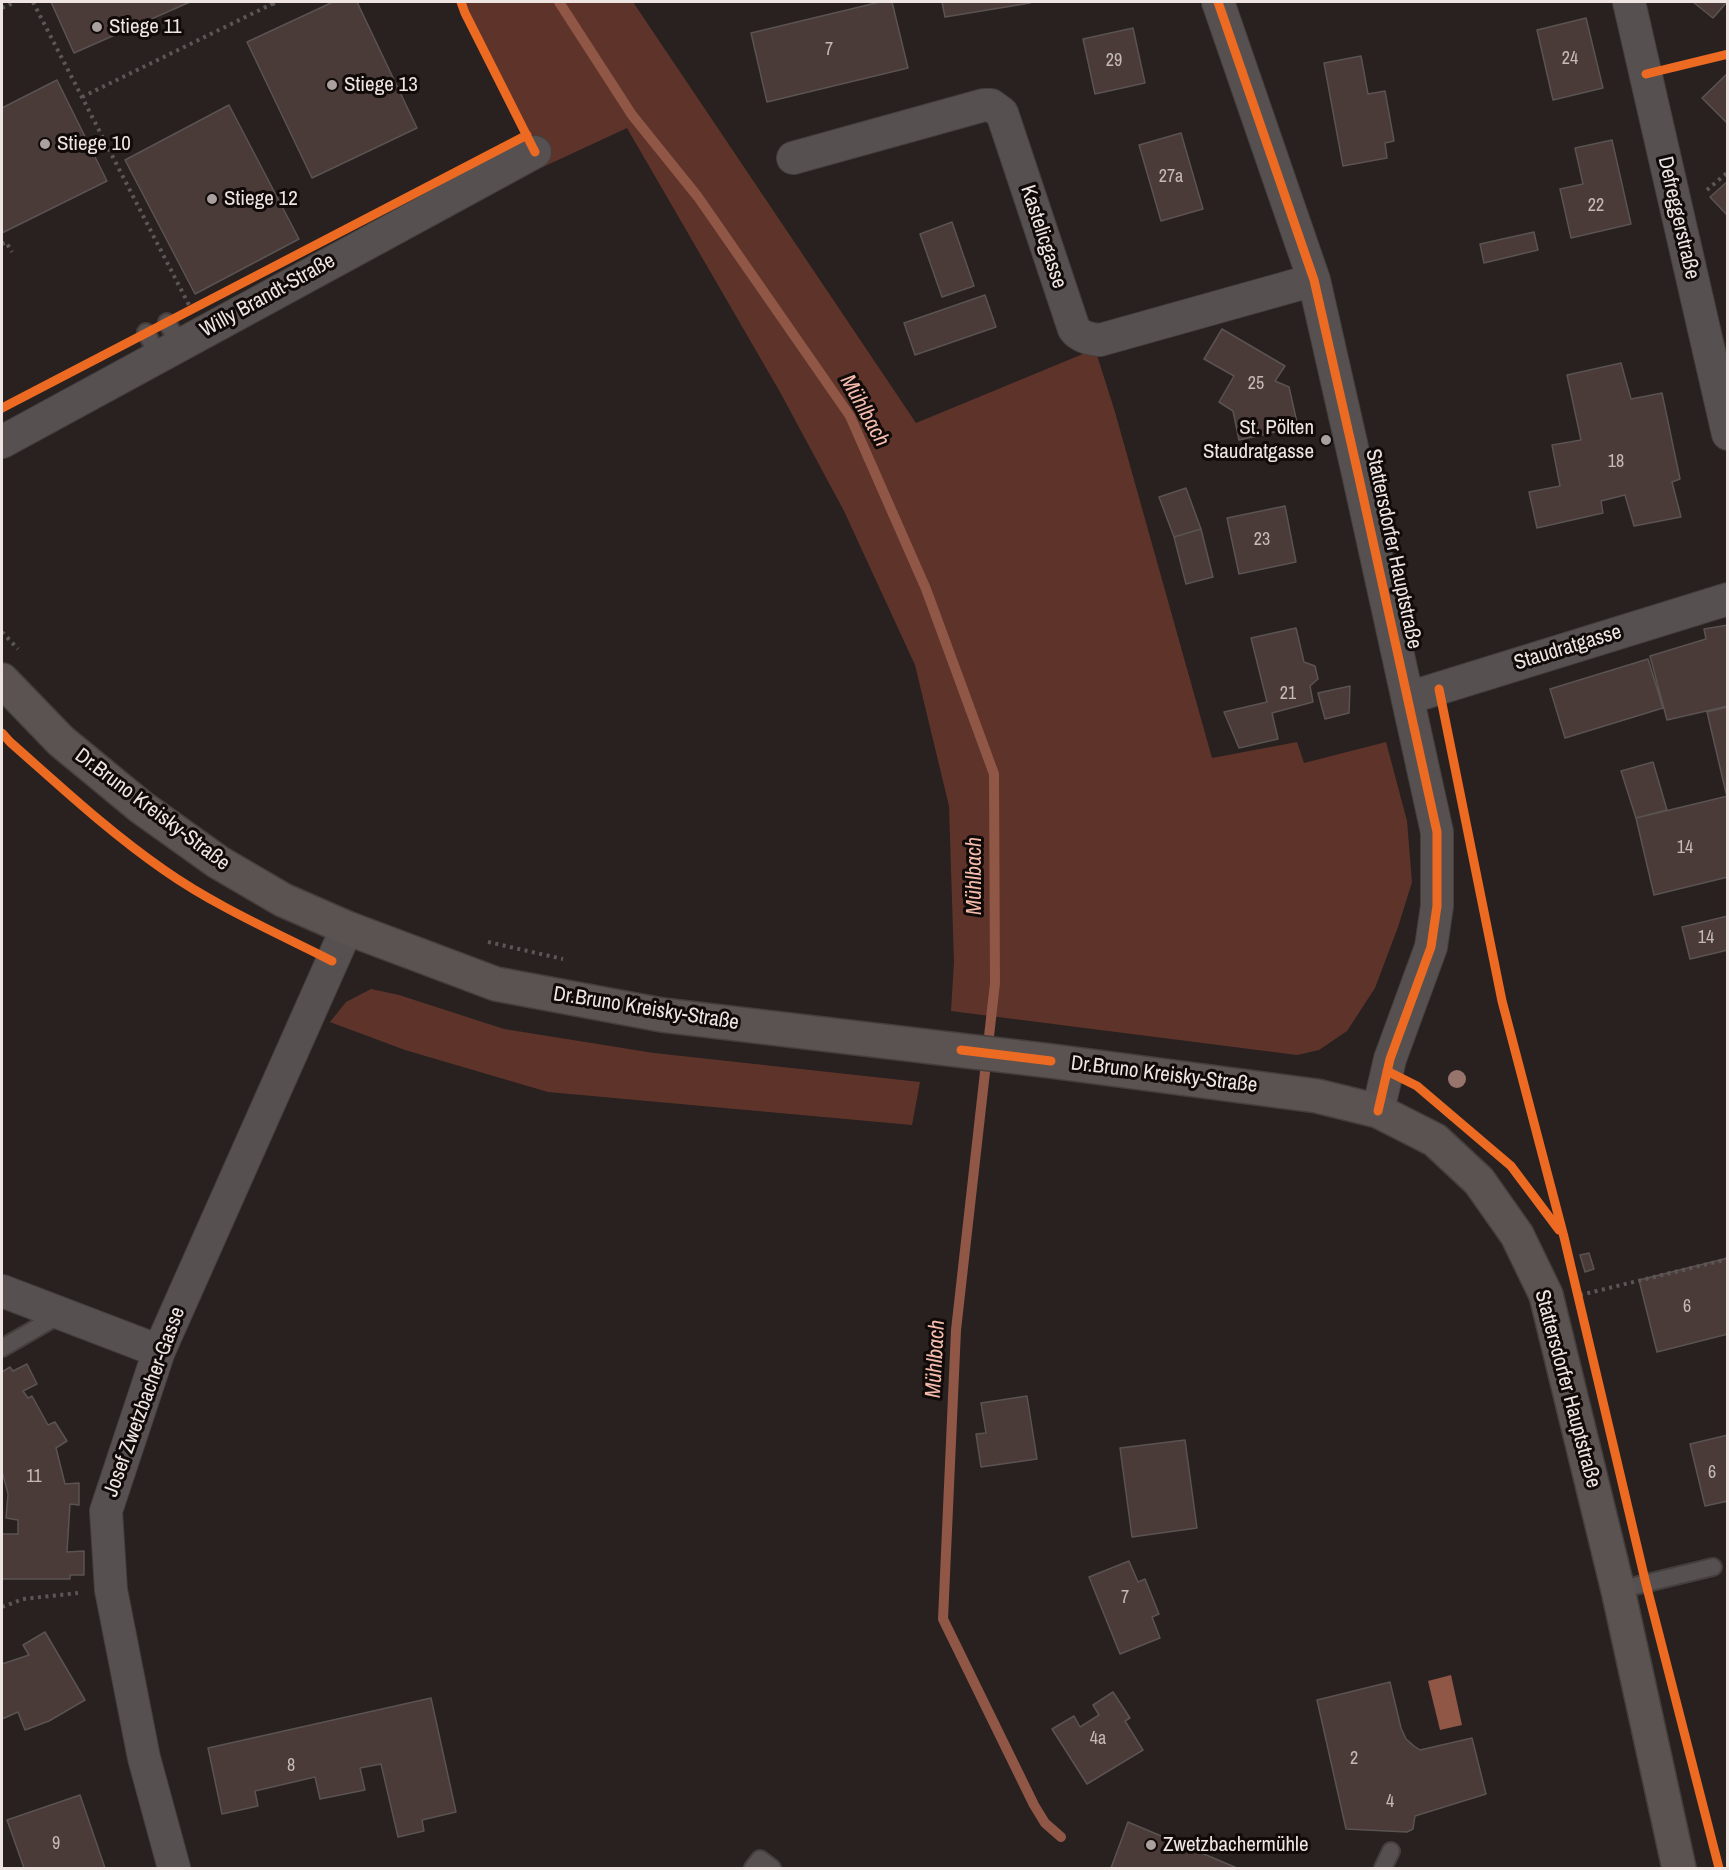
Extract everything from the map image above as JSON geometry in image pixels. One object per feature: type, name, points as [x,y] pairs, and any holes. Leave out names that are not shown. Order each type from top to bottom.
[{"type":"main road","name":"Dr.Bruno Kreisky-Straße","points":[[2,680],[61,741],[151,814],[218,862],[283,900],[347,928],[496,984],[662,1015],[1051,1061],[1317,1096],[1378,1111]]},
{"type":"main road","name":"Stattersdorfer Hauptstraße","points":[[1378,1111],[1435,1140],[1479,1180],[1517,1235],[1561,1289],[1618,1590],[1679,1869]]},
{"type":"street","name":"Stattersdorfer Hauptstraße","points":[[1218,2],[1314,280],[1437,832],[1437,906],[1431,947],[1390,1059],[1378,1111]]},
{"type":"street","name":"Defreggerstraße","points":[[1629,2],[1728,434]]},
{"type":"street","name":"Kastelicgasse","points":[[793,158],[984,105],[997,108],[1002,113],[1074,329],[1077,333],[1091,339],[1100,340],[1314,280]]},
{"type":"street","name":"Willy Brandt-Straße","points":[[2,442],[163,339],[535,152]]},
{"type":"street","name":"Staudratgasse","points":[[1408,698],[1728,599]]},
{"type":"street","name":"Josef Zwetzbacher-Gasse","points":[[174,1869],[144,1758],[111,1590],[106,1511],[159,1351],[347,928]]},
{"type":"street","points":[[2,1292],[159,1351]]},
{"type":"lane","points":[[2,1348],[61,1314]]},
{"type":"lane","points":[[1618,1590],[1713,1567]]},
{"type":"lane","points":[[1383,1869],[1391,1851]]},
{"type":"lane","points":[[753,1869],[760,1859],[772,1869]]},
{"type":"path","points":[[2,8],[15,2]]},
{"type":"path","points":[[33,2],[191,309]]},
{"type":"path","points":[[82,97],[271,3],[278,2]]},
{"type":"path","points":[[1700,197],[1728,172]]},
{"type":"path","points":[[2,244],[6,242],[12,252]]},
{"type":"path","points":[[163,339],[191,309],[202,304]]},
{"type":"path","points":[[2,632],[25,657]]},
{"type":"path","points":[[478,940],[565,959]]},
{"type":"path","points":[[1561,1289],[1578,1295],[1728,1259]]},
{"type":"path","points":[[1578,1295],[1581,1307]]},
{"type":"path","points":[[2,1607],[23,1599],[111,1590]]},
{"type":"shaded area","points":[[461,2],[633,2],[916,423],[1095,349],[1115,412],[1212,758],[1297,742],[1304,763],[1386,742],[1407,821],[1412,882],[1375,988],[1347,1031],[1319,1050],[1297,1055],[951,1011],[954,962],[949,806],[915,665],[844,511],[780,392],[627,128],[543,167]]},
{"type":"shaded area","points":[[371,989],[399,995],[504,1029],[654,1053],[920,1082],[912,1125],[548,1092],[405,1050],[330,1022],[346,1002]]},
{"type":"shaded area","points":[[1451,1675],[1462,1725],[1440,1730],[1428,1681]]},
{"type":"building","name":"Stiege 11","points":[[51,2],[190,2],[74,53]]},
{"type":"building","name":"Stiege 13","points":[[333,2],[357,2],[417,128],[312,178],[247,42]]},
{"type":"building","points":[[880,2],[892,2],[908,68],[767,102],[751,33]]},
{"type":"building","points":[[942,2],[1029,2],[1030,3],[945,17]]},
{"type":"building","points":[[1693,2],[1727,2],[1713,18]]},
{"type":"building","points":[[1586,18],[1603,88],[1553,100],[1537,30]]},
{"type":"building","points":[[1133,28],[1145,83],[1095,94],[1083,39]]},
{"type":"building","points":[[1361,56],[1368,94],[1385,91],[1394,141],[1385,143],[1387,158],[1343,166],[1324,63]]},
{"type":"building","points":[[1728,73],[1728,124],[1702,98]]},
{"type":"building","name":"Stiege 10","points":[[57,80],[107,181],[2,233],[2,108]]},
{"type":"building","name":"Stiege 12","points":[[229,105],[299,239],[195,294],[125,160]]},
{"type":"building","points":[[1181,133],[1203,209],[1161,221],[1139,145]]},
{"type":"building","points":[[1612,140],[1631,224],[1571,238],[1560,189],[1583,184],[1575,148]]},
{"type":"building","points":[[1728,181],[1728,216],[1710,197]]},
{"type":"building","points":[[952,222],[974,286],[942,297],[920,234]]},
{"type":"building","points":[[1534,232],[1538,250],[1484,263],[1480,244]]},
{"type":"building","points":[[985,295],[996,327],[915,355],[904,323]]},
{"type":"building","points":[[1222,329],[1285,366],[1275,381],[1289,387],[1298,427],[1239,440],[1233,411],[1219,402],[1234,376],[1204,359]]},
{"type":"building","points":[[1621,363],[1631,399],[1662,393],[1680,479],[1672,482],[1681,517],[1634,526],[1625,495],[1601,501],[1603,513],[1537,528],[1529,492],[1560,486],[1552,445],[1581,440],[1567,375]]},
{"type":"building","points":[[1186,488],[1201,529],[1174,537],[1159,497]]},
{"type":"building","points":[[1285,506],[1296,562],[1239,574],[1227,518]]},
{"type":"building","points":[[1201,529],[1213,577],[1186,584],[1174,537]]},
{"type":"building","points":[[1728,625],[1728,706],[1667,720],[1650,656],[1706,639],[1704,629]]},
{"type":"building","points":[[1296,628],[1304,662],[1315,666],[1318,679],[1310,686],[1313,702],[1272,713],[1278,739],[1239,748],[1224,712],[1267,702],[1251,638]]},
{"type":"building","points":[[1648,659],[1663,708],[1565,738],[1550,689]]},
{"type":"building","points":[[1350,686],[1349,713],[1325,719],[1318,693]]},
{"type":"building","points":[[1728,707],[1728,797],[1727,797],[1707,712]]},
{"type":"building","points":[[1653,762],[1667,810],[1636,818],[1621,771]]},
{"type":"building","points":[[1728,796],[1728,877],[1654,895],[1636,818]]},
{"type":"building","points":[[1728,916],[1728,950],[1690,959],[1682,927]]},
{"type":"building","points":[[1589,1253],[1594,1269],[1585,1272],[1580,1255]]},
{"type":"building","points":[[1728,1258],[1728,1334],[1657,1352],[1639,1280]]},
{"type":"building","points":[[27,1364],[37,1384],[23,1391],[28,1398],[32,1396],[48,1425],[55,1422],[67,1441],[56,1448],[65,1484],[79,1483],[79,1505],[70,1504],[67,1552],[84,1551],[84,1575],[70,1575],[70,1579],[2,1579],[2,1534],[18,1534],[18,1520],[6,1518],[8,1494],[2,1471],[2,1372],[10,1367],[13,1371]]},
{"type":"building","points":[[1027,1396],[1037,1459],[981,1467],[976,1434],[986,1433],[981,1403]]},
{"type":"building","points":[[1728,1435],[1728,1501],[1705,1506],[1690,1444]]},
{"type":"building","points":[[1185,1440],[1197,1528],[1132,1537],[1120,1448]]},
{"type":"building","points":[[1129,1561],[1138,1582],[1145,1579],[1159,1614],[1152,1617],[1160,1638],[1120,1654],[1089,1577]]},
{"type":"building","points":[[45,1632],[85,1700],[49,1721],[25,1730],[18,1712],[2,1719],[2,1664],[29,1655],[23,1645]]},
{"type":"building","points":[[1390,1682],[1401,1728],[1406,1739],[1414,1746],[1420,1750],[1472,1738],[1486,1794],[1415,1816],[1413,1829],[1407,1832],[1346,1829],[1317,1700]]},
{"type":"building","points":[[1113,1692],[1130,1718],[1125,1721],[1143,1750],[1087,1784],[1052,1729],[1074,1716],[1080,1727],[1099,1715],[1093,1705]]},
{"type":"building","points":[[431,1698],[456,1812],[422,1820],[424,1831],[398,1837],[381,1764],[360,1768],[365,1790],[320,1799],[315,1777],[255,1791],[258,1806],[222,1814],[208,1748]]},
{"type":"building","points":[[80,1795],[105,1868],[24,1868],[7,1820]]},
{"type":"building","name":"Zwetzbachermühle","points":[[1128,1822],[1237,1868],[1111,1868]]},
{"type":"waterway","name":"Mühlbach","points":[[559,2],[632,115],[698,197],[850,416],[926,589],[994,774],[995,983],[956,1330],[943,1619],[1034,1805],[1045,1823],[1061,1837]]},
{"type":"cycle path","points":[[461,2],[535,152]]},
{"type":"cycle path","points":[[1218,2],[1314,280],[1437,832],[1437,906],[1431,947],[1390,1059],[1378,1111]]},
{"type":"cycle path","points":[[1646,74],[1728,54]]},
{"type":"cycle path","points":[[2,408],[527,135]]},
{"type":"cycle path","points":[[1439,689],[1502,1001],[1564,1237],[1646,1584],[1719,1868]]},
{"type":"cycle path","points":[[2,733],[85,808],[164,870],[225,907],[332,961]]},
{"type":"cycle path","points":[[961,1050],[1051,1061]]},
{"type":"cycle path","points":[[1387,1071],[1417,1086],[1511,1166],[1559,1230]]},
{"type":"place","name":"Stiege 11","points":[[97,27]]},
{"type":"place","name":"Stiege 13","points":[[332,85]]},
{"type":"place","name":"Stiege 10","points":[[45,144]]},
{"type":"place","name":"Stiege 12","points":[[212,199]]},
{"type":"place","name":"St. Pölten Staudratgasse","points":[[1326,440]]},
{"type":"place","name":"Zwetzbachermühle","points":[[1151,1845]]}]
